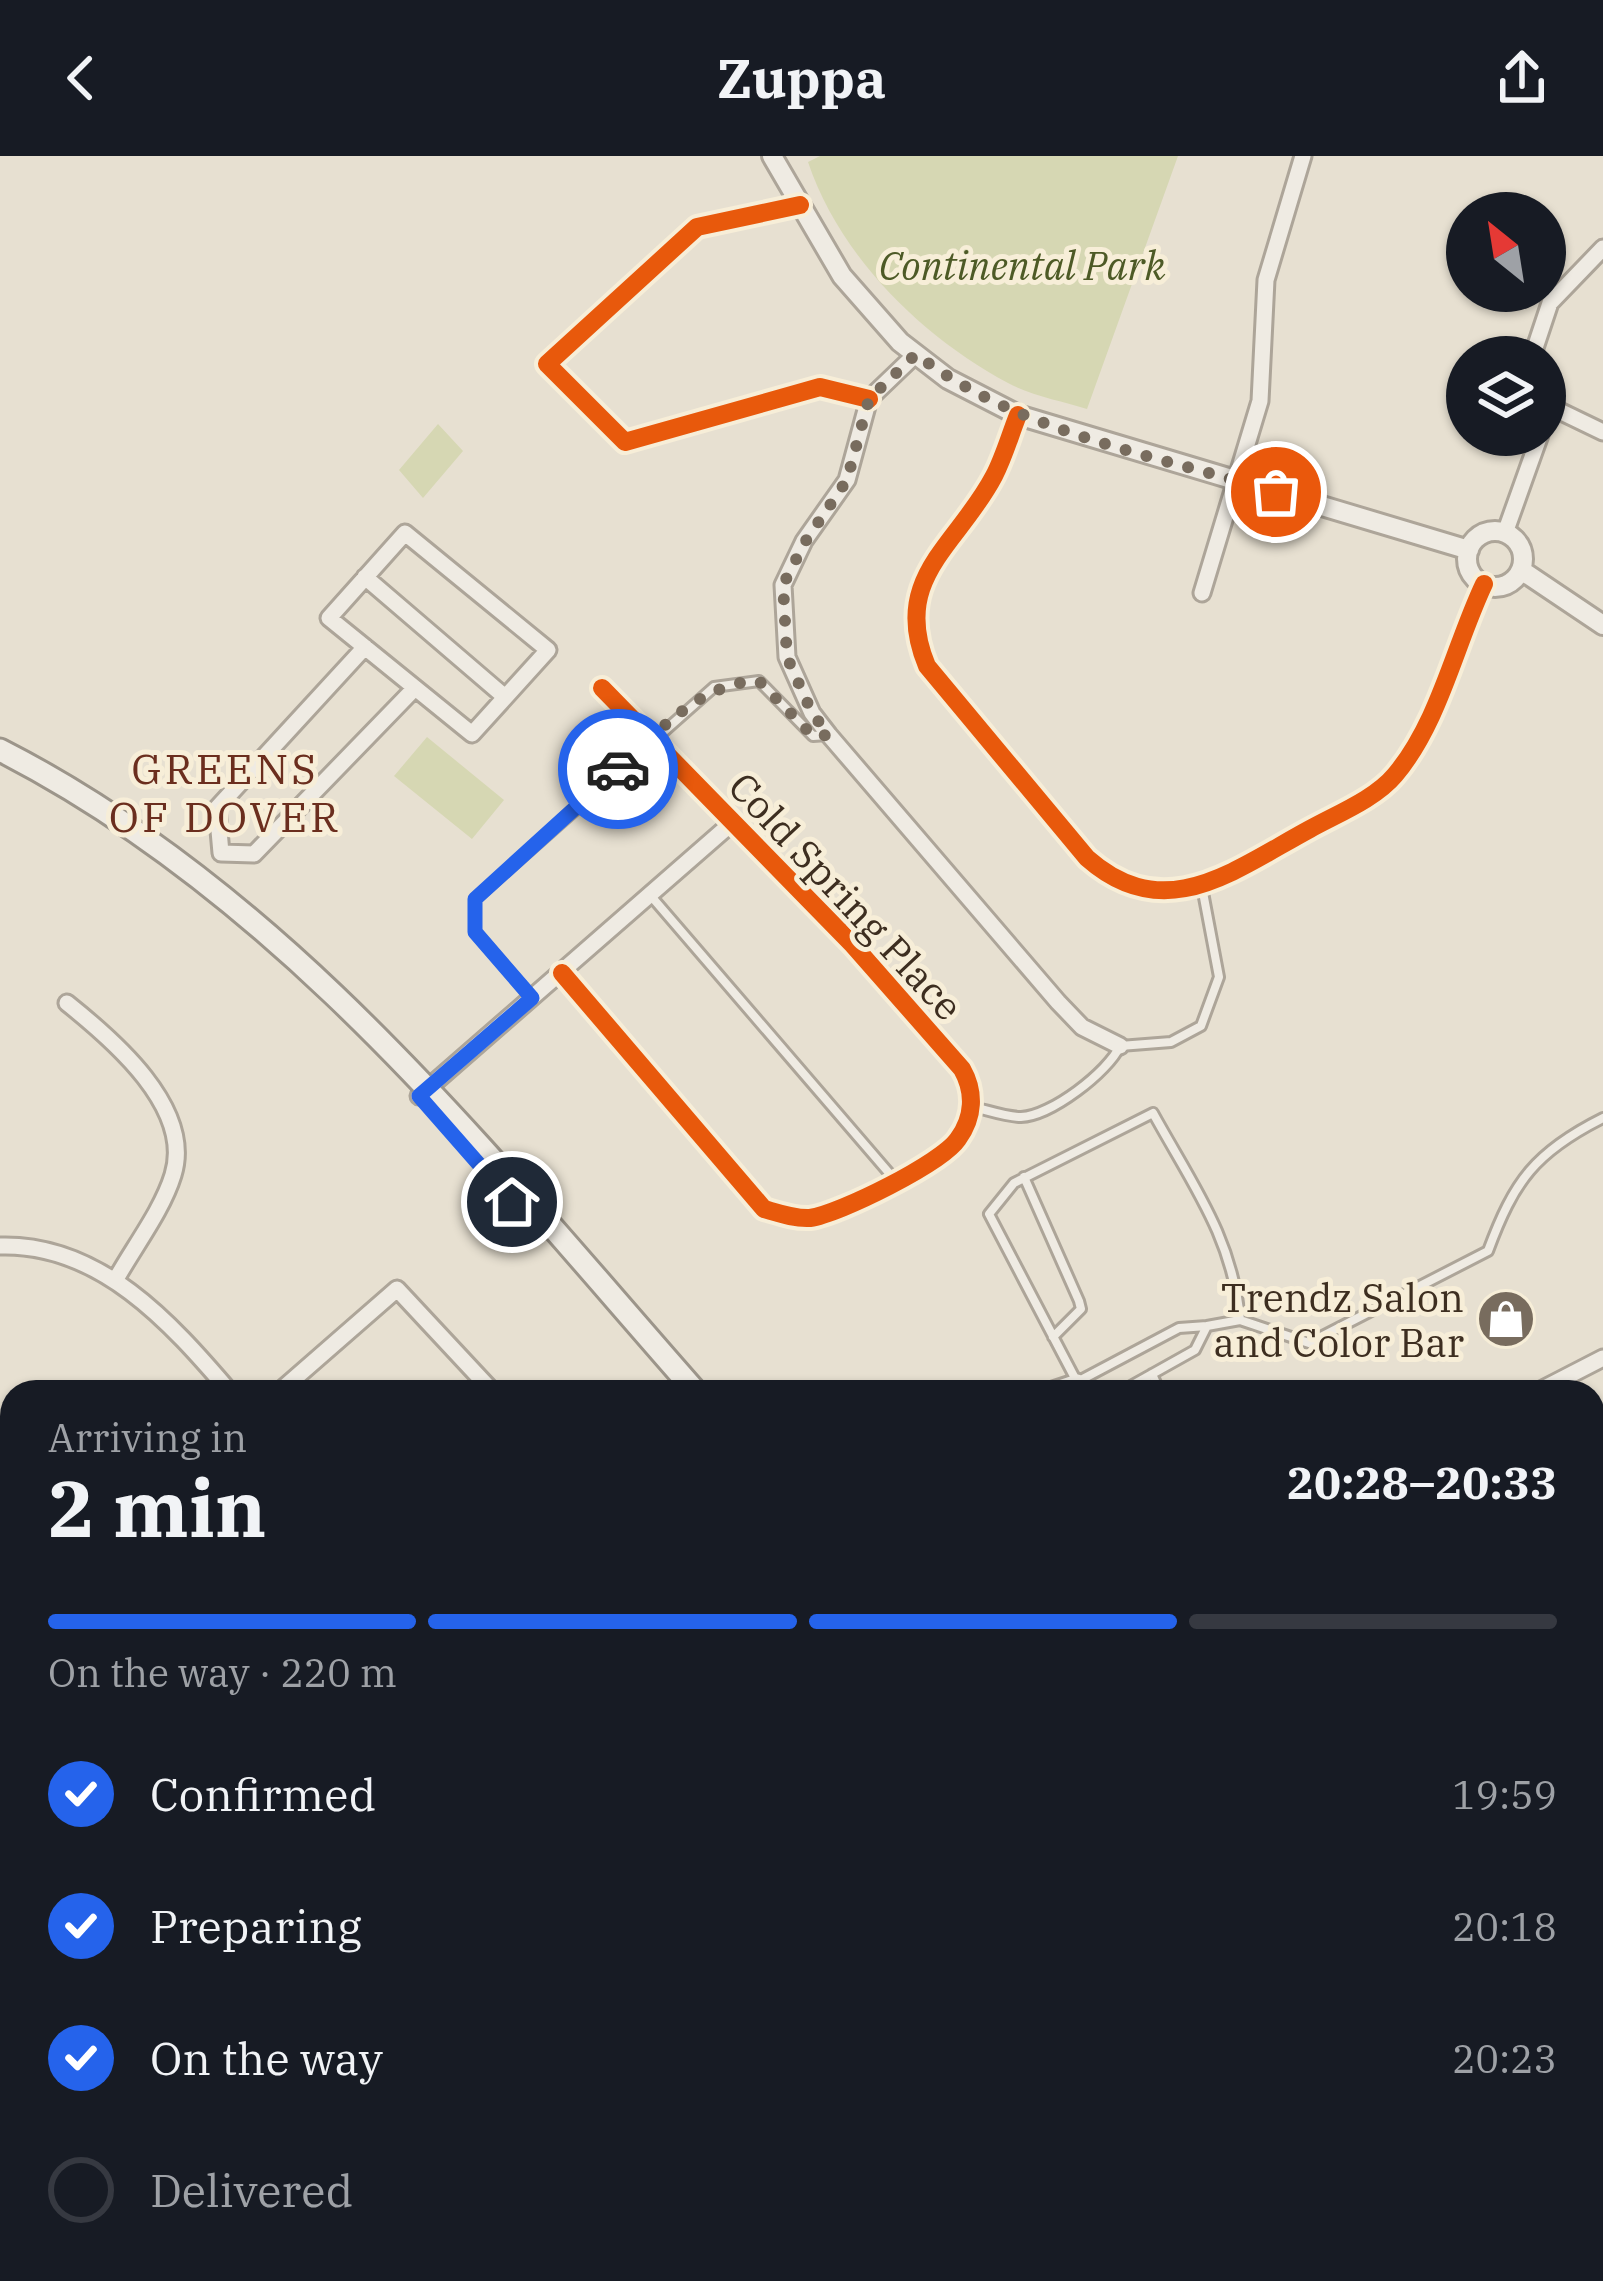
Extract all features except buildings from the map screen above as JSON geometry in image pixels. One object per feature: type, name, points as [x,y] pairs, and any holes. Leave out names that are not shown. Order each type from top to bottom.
[{"type":"main road","points":[[0,750],[199,877],[341,1004],[685,1380]]},
{"type":"main road","points":[[424,1092],[669,1380]]},
{"type":"street","points":[[772,156],[842,276],[916,354],[948,379],[1018,416],[1469,550]]},
{"type":"street","points":[[1202,593],[1260,401],[1266,280],[1304,156]]},
{"type":"street","points":[[800,205],[697,227],[547,364],[625,442],[820,386],[869,399]]},
{"type":"street","points":[[1539,336],[1550,303],[1603,248]]},
{"type":"street","points":[[916,354],[869,399],[847,480],[783,585],[787,657],[812,713],[829,735],[1058,1002],[1082,1027],[1120,1046]]},
{"type":"street","points":[[1018,416],[994,477],[922,579],[916,640],[927,666],[1103,872],[1118,883],[1154,892],[1202,887],[1394,778],[1422,732],[1484,584]]},
{"type":"street","points":[[1566,418],[1603,432]]},
{"type":"street","points":[[1505,533],[1532,456]]},
{"type":"street","points":[[404,533],[548,650],[472,734],[412,690],[329,618],[365,577],[404,533]]},
{"type":"street","points":[[1484,533],[1505,533],[1520,546],[1521,571],[1506,584],[1484,584],[1470,569],[1469,550],[1484,533]]},
{"type":"street","points":[[1521,571],[1603,625]]},
{"type":"street","points":[[365,577],[505,697]]},
{"type":"street","points":[[199,877],[221,853],[217,808],[364,647]]},
{"type":"street","name":"Cold Spring Place","points":[[602,688],[853,945],[962,1069],[971,1085],[972,1106]]},
{"type":"street","points":[[221,853],[254,854],[412,690]]},
{"type":"street","points":[[424,1092],[733,822]]},
{"type":"street","points":[[562,973],[764,1209],[805,1219],[896,1181],[957,1142],[972,1106]]},
{"type":"street","points":[[67,1003],[110,1036],[144,1074],[176,1143],[173,1175],[115,1281]]},
{"type":"street","points":[[0,1246],[21,1245],[62,1257],[115,1281],[169,1322],[220,1380]]},
{"type":"street","points":[[293,1380],[397,1289],[482,1380]]},
{"type":"street","points":[[1560,1380],[1603,1358]]},
{"type":"lane","points":[[532,998],[475,932],[475,899],[651,738],[714,688],[759,681],[813,736],[829,735]]},
{"type":"lane","points":[[972,1106],[1021,1117],[1041,1111],[1101,1074],[1120,1046],[1171,1042],[1208,1016],[1219,977],[1202,887]]},
{"type":"lane","points":[[650,895],[896,1181]]},
{"type":"lane","points":[[1076,1380],[988,1214],[995,1200],[1024,1177],[1153,1113],[1224,1242],[1236,1273],[1240,1320]]},
{"type":"lane","points":[[1092,1380],[1178,1328],[1240,1320],[1309,1343],[1488,1251],[1508,1197],[1537,1158],[1603,1118]]},
{"type":"lane","points":[[1024,1177],[1081,1309],[1054,1337]]},
{"type":"lane","points":[[1143,1380],[1195,1350],[1207,1326]]},
{"type":"lane","points":[[1152,1375],[1154,1380]]},
{"type":"green space","name":"Continental Park","points":[[820,156],[1178,156],[1087,409],[1008,383],[915,318],[863,262],[841,230],[808,162]]},
{"type":"green space","points":[[438,424],[463,451],[423,498],[399,470]]},
{"type":"green space","points":[[427,737],[504,800],[472,839],[394,776]]},
{"type":"cycle path","points":[[800,205],[697,227],[547,364],[625,442],[820,387],[869,399]]},
{"type":"cycle path","points":[[1018,415],[994,476],[922,585],[918,635],[927,666],[1087,858],[1116,878],[1144,888],[1199,885],[1254,861],[1377,791],[1395,775],[1423,732],[1484,584]]},
{"type":"cycle path","points":[[562,973],[764,1209],[810,1218],[843,1207],[932,1161],[958,1139],[967,1122],[971,1095],[962,1069],[853,945],[602,688]]},
{"type":"way so far","points":[[618,769],[714,688],[737,682],[759,681],[813,736],[829,735],[812,713],[787,657],[782,638],[783,585],[847,480],[869,399],[916,354],[948,379],[1018,416],[1276,492]]},
{"type":"place","name":"Trendz Salon and Color Bar","points":[[1506,1319]]},
{"type":"district","name":"GREENS OF DOVER","points":[[225,792]]},
{"type":"route","points":[[512,1202],[419,1096],[532,998],[475,932],[475,899],[618,769]]}]
